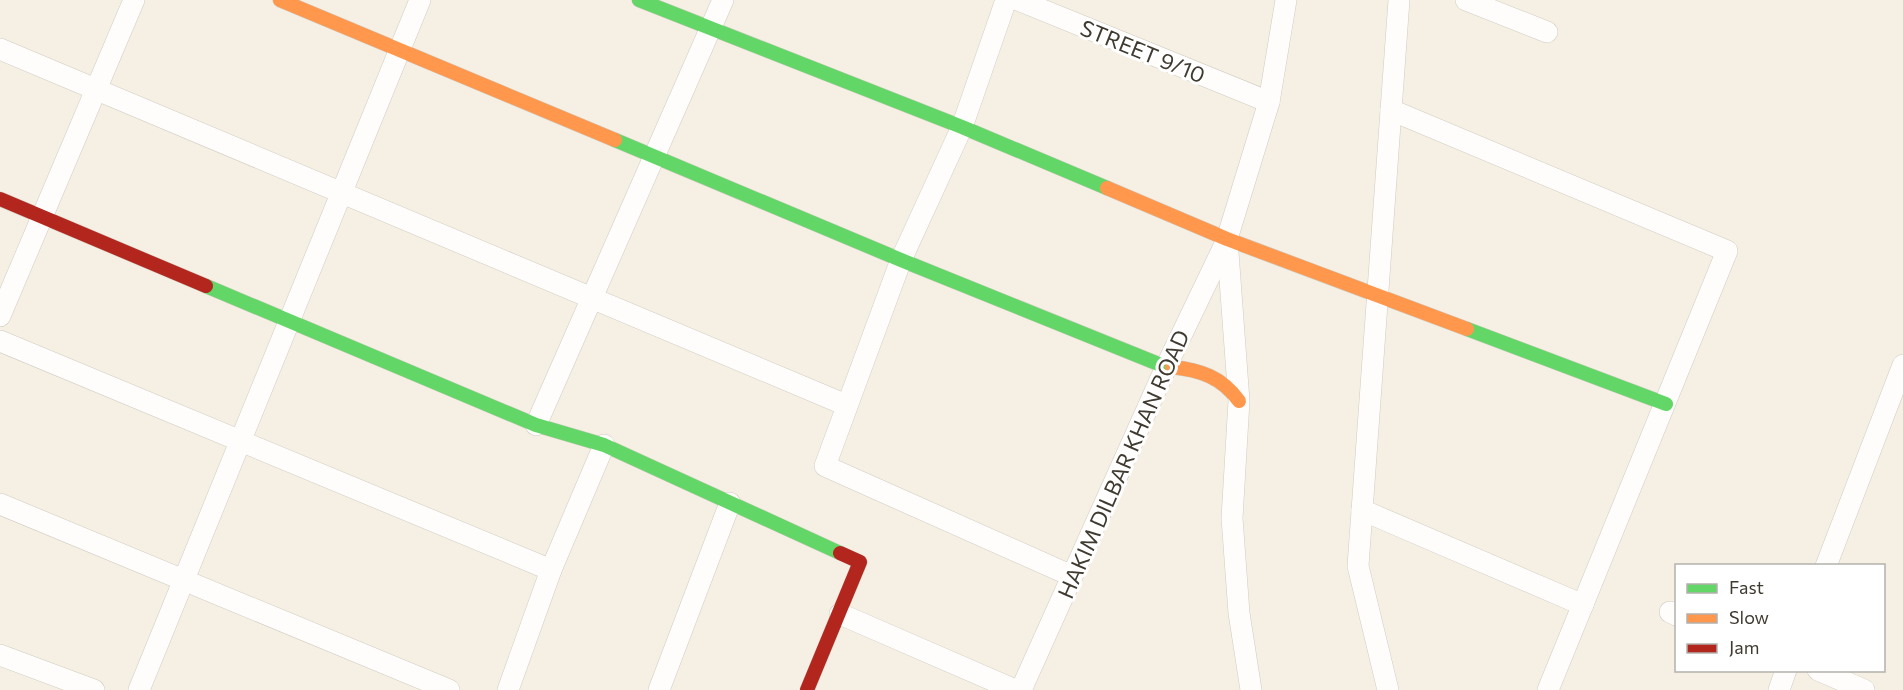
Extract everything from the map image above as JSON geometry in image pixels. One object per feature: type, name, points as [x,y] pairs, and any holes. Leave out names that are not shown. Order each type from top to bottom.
[{"type":"street","points":[[0,316],[134,0]]},
{"type":"street","points":[[280,0],[901,260],[1166,367],[1190,368],[1209,374],[1233,390],[1239,401]]},
{"type":"street","points":[[139,690],[420,0]]},
{"type":"street","points":[[639,0],[962,127],[1227,239],[1666,404]]},
{"type":"street","points":[[536,425],[723,0]]},
{"type":"street","points":[[1006,0],[962,127],[901,260],[825,466],[1072,576]]},
{"type":"street","name":"STREET 9/10","points":[[1018,0],[1269,102]]},
{"type":"street","points":[[1251,690],[1239,613],[1232,518],[1239,401],[1227,239],[1269,102],[1286,0]]},
{"type":"street","points":[[1388,690],[1358,566],[1398,0]]},
{"type":"street","points":[[1466,0],[1547,32]]},
{"type":"street","points":[[0,49],[846,405]]},
{"type":"street","points":[[1390,110],[1727,251],[1548,690]]},
{"type":"street","points":[[0,199],[536,425],[604,445],[860,562],[807,690]]},
{"type":"street","name":"HAKIM DILBAR KHAN ROAD","points":[[1021,690],[1166,367],[1227,239]]},
{"type":"street","points":[[0,341],[550,570]]},
{"type":"street","points":[[1827,564],[1897,398],[1903,365]]},
{"type":"street","points":[[508,690],[550,570],[604,445]]},
{"type":"street","points":[[659,690],[730,503]]},
{"type":"street","points":[[0,504],[449,690]]},
{"type":"street","points":[[1362,510],[1583,605]]},
{"type":"street","points":[[840,615],[1015,690]]},
{"type":"street","points":[[0,655],[94,690]]},
{"type":"street","points":[[1779,690],[1785,672]]},
{"type":"street","points":[[1823,672],[1864,690]]},
{"type":"traffic: fast","points":[[639,0],[962,127],[1107,188]]},
{"type":"traffic: fast","points":[[615,140],[901,260],[1166,367],[1172,367]]},
{"type":"traffic: fast","points":[[206,286],[536,425],[604,445],[840,553]]},
{"type":"traffic: fast","points":[[1467,329],[1666,404]]},
{"type":"traffic: slow","points":[[280,0],[615,140]]},
{"type":"traffic: slow","points":[[1107,188],[1227,239],[1467,329]]},
{"type":"traffic: slow","points":[[1172,367],[1192,370],[1218,380],[1239,401]]},
{"type":"traffic: jam","points":[[0,199],[206,286]]},
{"type":"traffic: jam","points":[[807,690],[860,562],[840,553]]}]
